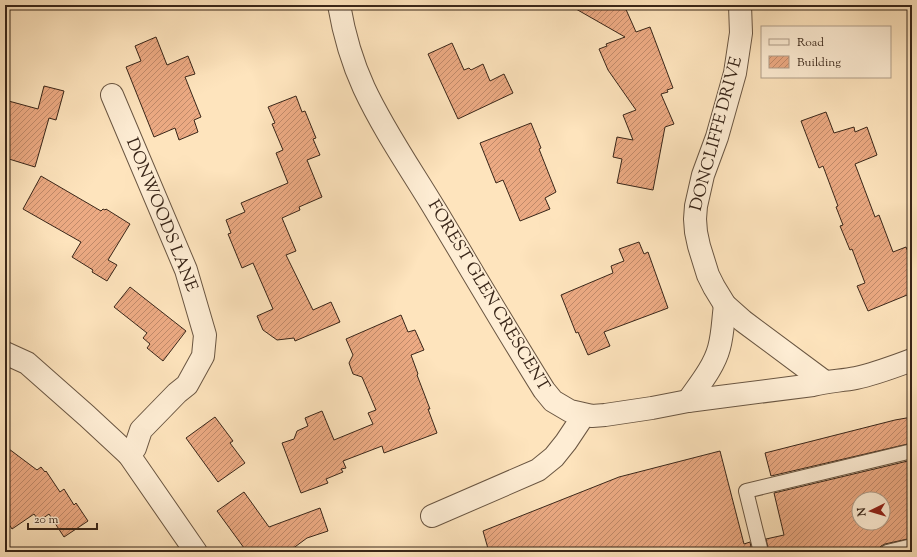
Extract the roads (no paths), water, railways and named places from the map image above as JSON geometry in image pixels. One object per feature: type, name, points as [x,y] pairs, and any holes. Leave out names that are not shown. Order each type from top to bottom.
[{"type":"street","name":"FOREST GLEN CRESCENT","points":[[339,5],[346,38],[354,64],[372,105],[544,390],[553,401],[570,411],[592,416],[825,382]]},
{"type":"street","name":"DONCLIFFE DRIVE","points":[[740,5],[741,33],[735,72],[717,137],[698,192],[695,219],[699,246],[708,275],[725,305],[743,321],[825,382]]},
{"type":"street","name":"DONWOODS LANE","points":[[112,94],[186,270],[205,335],[203,356],[187,385],[177,393],[141,430],[136,448],[129,455]]},
{"type":"street","points":[[688,401],[715,359],[719,348],[725,305]]},
{"type":"street","points":[[5,353],[27,363],[129,455],[196,552]]},
{"type":"street","points":[[825,382],[881,372],[912,360]]},
{"type":"street","points":[[432,516],[538,470],[554,457],[566,442],[584,414]]},
{"type":"lane","points":[[761,552],[746,491],[912,451]]},
{"type":"lane","points":[[887,552],[910,548]]}]
